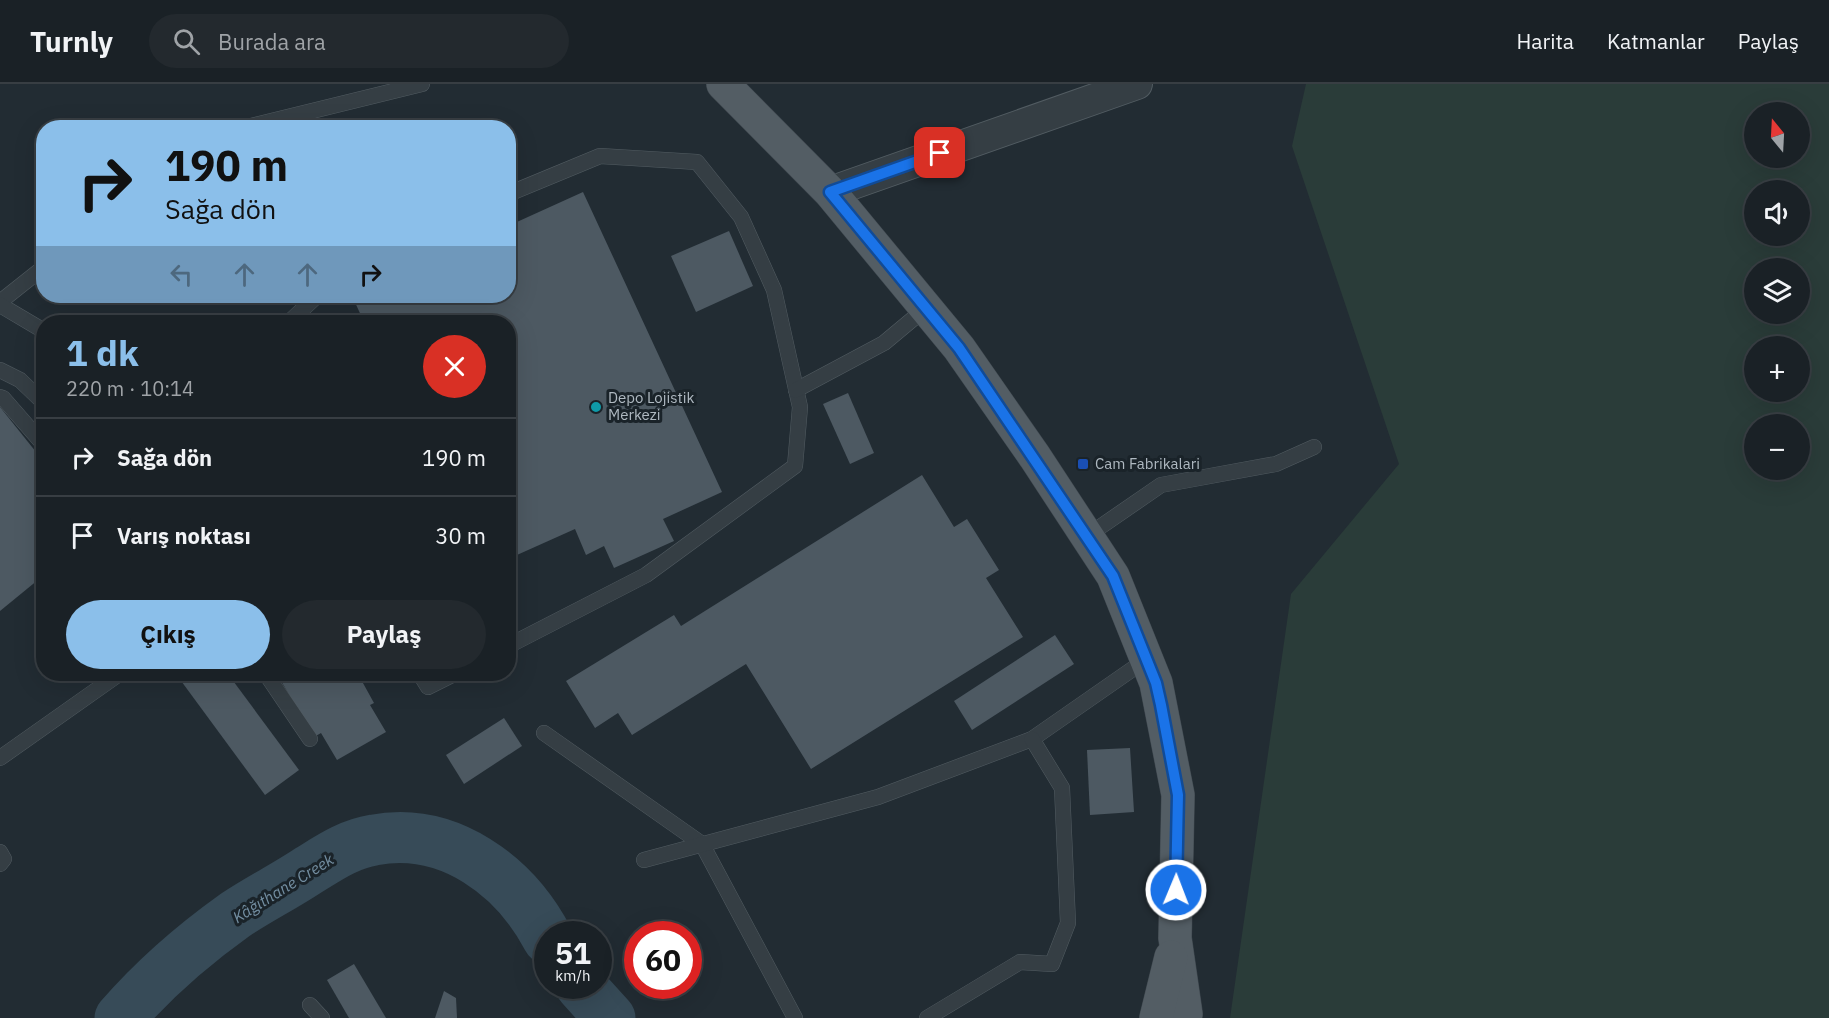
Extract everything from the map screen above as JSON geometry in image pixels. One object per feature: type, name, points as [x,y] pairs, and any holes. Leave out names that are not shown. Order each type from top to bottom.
[{"type":"main road","points":[[723,84],[830,192],[959,348],[1113,576],[1156,683],[1178,795],[1175,938],[1185,1018]]},
{"type":"main road","points":[[1156,1018],[1175,938]]},
{"type":"street","points":[[830,192],[1137,84]]},
{"type":"lane","points":[[276,120],[422,84]]},
{"type":"lane","points":[[516,191],[600,156],[697,162],[741,217],[774,290],[800,407],[795,466],[645,575],[516,642]]},
{"type":"lane","points":[[36,274],[0,304],[36,326]]},
{"type":"lane","points":[[297,315],[309,303]]},
{"type":"lane","points":[[796,390],[884,343],[926,308]]},
{"type":"lane","points":[[0,370],[20,380],[36,395]]},
{"type":"lane","points":[[0,397],[36,436]]},
{"type":"lane","points":[[1087,536],[1161,485],[1276,464],[1314,447]]},
{"type":"lane","points":[[644,860],[878,797],[1032,739],[1147,659]]},
{"type":"lane","points":[[0,758],[109,681]]},
{"type":"lane","points":[[271,681],[310,739]]},
{"type":"lane","points":[[424,681],[428,687],[440,681]]},
{"type":"lane","points":[[544,733],[702,844],[795,1018]]},
{"type":"lane","points":[[927,1018],[1020,962],[1052,964],[1068,923],[1062,788],[1032,739]]},
{"type":"lane","points":[[0,852],[4,859],[0,864]]},
{"type":"lane","points":[[310,1005],[322,1018]]},
{"type":"green space","points":[[1306,84],[1829,84],[1829,1018],[1230,1018],[1291,594],[1399,464],[1292,146]]},
{"type":"building","name":"Depo Lojistik Merkezi","points":[[583,192],[722,492],[663,519],[674,541],[614,568],[604,546],[586,555],[575,529],[516,555],[516,315],[361,315],[355,303],[516,303],[516,222]]},
{"type":"building","points":[[729,231],[753,286],[696,312],[671,256]]},
{"type":"building","points":[[848,393],[874,453],[850,464],[823,404]]},
{"type":"building","points":[[0,407],[36,452],[36,582],[0,611]]},
{"type":"building","points":[[922,475],[954,527],[967,519],[999,570],[986,578],[1023,637],[811,769],[746,664],[632,735],[618,713],[595,728],[566,681],[674,615],[681,626]]},
{"type":"building","points":[[1055,635],[1074,664],[972,730],[954,701]]},
{"type":"building","points":[[181,681],[233,681],[299,770],[265,795]]},
{"type":"building","points":[[281,681],[362,681],[374,703],[370,705],[386,732],[337,760],[321,733],[314,737]]},
{"type":"building","points":[[504,718],[522,746],[464,784],[446,755]]},
{"type":"building","points":[[1130,748],[1134,812],[1090,815],[1087,750]]},
{"type":"building","points":[[354,964],[386,1018],[349,1018],[327,980]]},
{"type":"building","points":[[444,991],[456,998],[457,1018],[435,1018]]},
{"type":"waterway","name":"Kâğıthane Creek","points":[[120,1018],[174,963],[235,915],[324,860],[356,845],[374,840],[402,838],[428,841],[453,849],[477,861],[498,876],[517,895],[537,921]]},
{"type":"waterway","name":"Kâğıthane Creek","points":[[593,999],[610,1018]]},
{"type":"place","name":"Depo Lojistik Merkezi","points":[[596,407]]},
{"type":"place","name":"Cam Fabrikalari","points":[[1083,464]]},
{"type":"route","points":[[940,153],[830,192],[959,348],[1035,457],[1113,576],[1156,683],[1161,705],[1178,795],[1176,890]]}]
